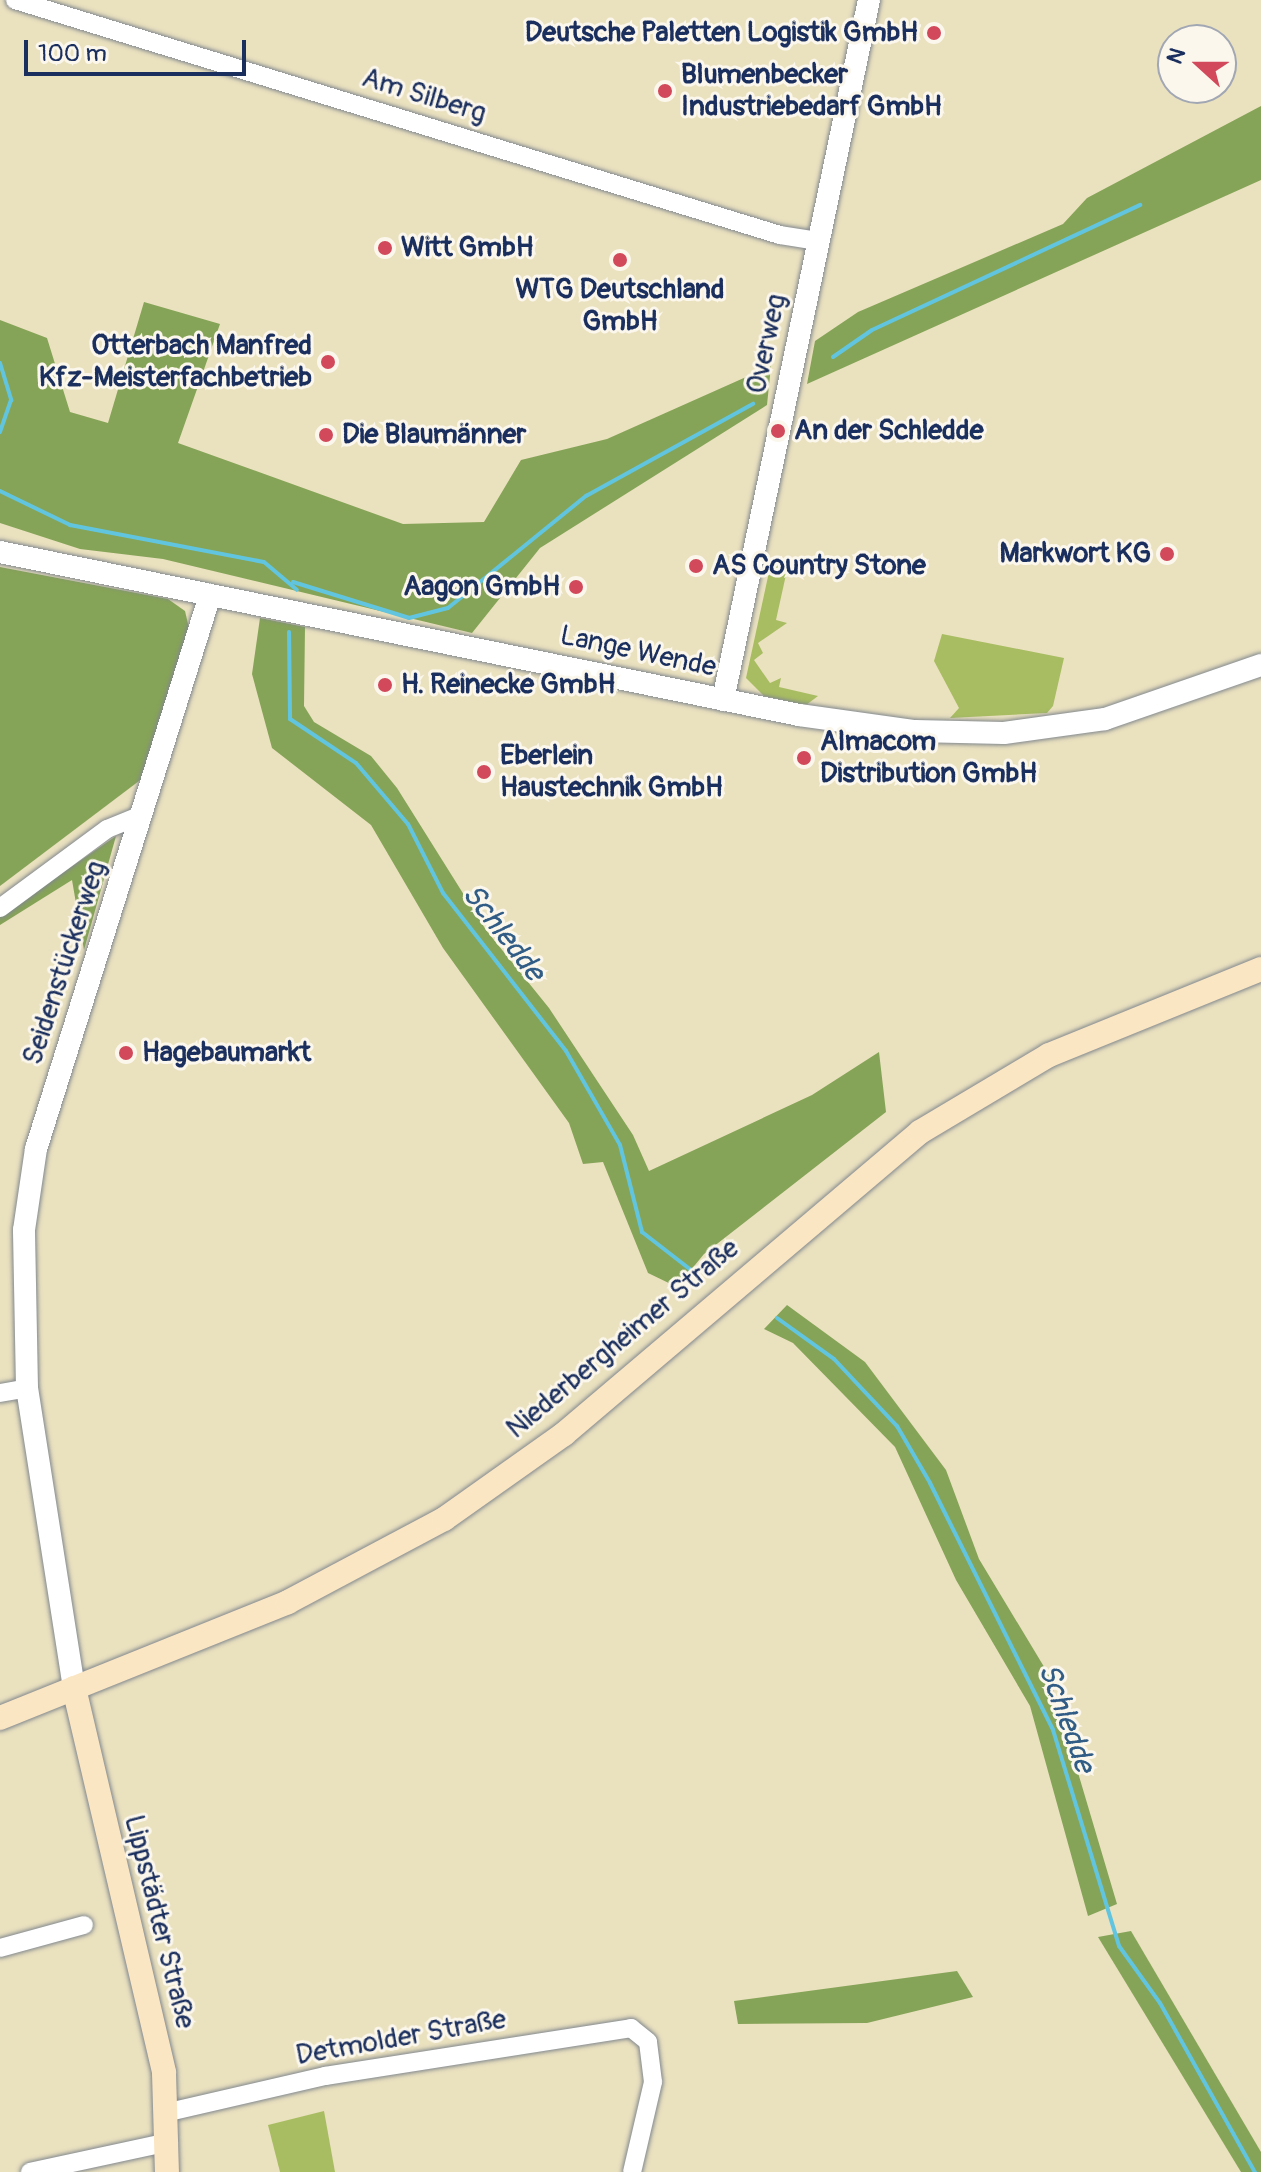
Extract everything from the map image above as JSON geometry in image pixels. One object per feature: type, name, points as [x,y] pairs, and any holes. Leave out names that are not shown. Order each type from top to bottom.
[{"type":"main road","name":"Niederbergheimer Straße","points":[[0,1718],[288,1602],[444,1519],[564,1434],[920,1132],[1049,1055],[1261,969]]},
{"type":"main road","name":"Lippstädter Straße","points":[[74,1688],[169,2112],[167,2172]]},
{"type":"street","name":"Am Silberg","points":[[15,0],[765,230],[819,241]]},
{"type":"street","name":"Overweg","points":[[723,700],[869,0]]},
{"type":"street","name":"Lange Wende","points":[[0,552],[723,700],[876,728],[1004,733],[1151,709],[1261,665]]},
{"type":"street","name":"Seidenstückerweg","points":[[74,1688],[27,1388],[24,1230],[36,1149],[210,595]]},
{"type":"street","points":[[0,908],[107,829],[141,815]]},
{"type":"street","points":[[0,1393],[27,1388]]},
{"type":"street","points":[[0,1948],[84,1925]]},
{"type":"street","name":"Detmolder Straße","points":[[169,2112],[325,2076],[631,2028],[644,2033],[653,2082],[632,2172]]},
{"type":"street","points":[[30,2172],[169,2142]]},
{"type":"green space","points":[[1261,106],[1261,180],[807,384],[815,341],[858,312],[1063,224],[1087,198]]},
{"type":"green space","points":[[144,302],[220,324],[178,443],[403,524],[484,522],[521,460],[607,439],[771,366],[767,405],[540,548],[472,633],[163,559],[80,549],[0,523],[0,320],[47,338],[70,412],[108,423]]},
{"type":"green space","points":[[772,558],[789,561],[776,620],[787,623],[758,643],[763,653],[754,660],[770,683],[781,678],[779,687],[818,696],[806,705],[764,696],[746,678]]},
{"type":"green space","points":[[0,567],[168,599],[185,611],[189,628],[143,778],[0,886]]},
{"type":"green space","points":[[260,618],[305,627],[304,706],[314,722],[371,756],[397,788],[486,930],[549,1008],[633,1135],[649,1171],[812,1095],[879,1052],[886,1112],[704,1254],[677,1287],[648,1273],[603,1162],[583,1164],[569,1123],[443,948],[371,825],[272,748],[252,674]]},
{"type":"green space","points":[[942,634],[1064,658],[1053,706],[1047,713],[950,718],[959,708],[934,661]]},
{"type":"green space","points":[[116,836],[84,950],[72,880],[0,925],[0,916]]},
{"type":"green space","points":[[787,1305],[865,1362],[946,1470],[979,1559],[1049,1675],[1117,1904],[1088,1916],[1030,1706],[956,1580],[895,1447],[793,1343],[764,1329]]},
{"type":"green space","points":[[1131,1931],[1261,2152],[1261,2172],[1241,2172],[1098,1937]]},
{"type":"green space","points":[[957,1971],[973,1997],[867,2023],[738,2024],[734,2001]]},
{"type":"green space","points":[[324,2111],[335,2172],[280,2172],[268,2125]]},
{"type":"waterway","points":[[833,357],[872,330],[1140,205]]},
{"type":"waterway","name":"Schledde","points":[[0,363],[11,400],[0,432]]},
{"type":"waterway","points":[[293,582],[409,618],[448,608],[586,496],[753,404]]},
{"type":"waterway","name":"Schledde","points":[[0,491],[70,525],[264,562],[297,590]]},
{"type":"waterway","name":"Schledde","points":[[289,632],[290,719],[356,763],[408,824],[443,893],[566,1051],[620,1145],[642,1232],[691,1270]]},
{"type":"waterway","name":"Schledde","points":[[777,1318],[834,1359],[897,1426],[930,1483],[1053,1730],[1119,1946],[1160,2003],[1255,2172]]},
{"type":"place","name":"Deutsche Paletten Logistik GmbH","points":[[934,33]]},
{"type":"place","name":"Blumenbecker Industriebedarf GmbH","points":[[665,91]]},
{"type":"place","name":"Witt GmbH","points":[[385,248]]},
{"type":"place","name":"WTG Deutschland GmbH","points":[[620,260]]},
{"type":"place","name":"Otterbach Manfred Kfz-Meisterfachbetrieb","points":[[328,362]]},
{"type":"place","name":"An der Schledde","points":[[778,431]]},
{"type":"place","name":"Die Blaumänner","points":[[326,435]]},
{"type":"place","name":"Markwort KG","points":[[1167,554]]},
{"type":"place","name":"AS Country Stone","points":[[696,566]]},
{"type":"place","name":"Aagon GmbH","points":[[576,587]]},
{"type":"place","name":"H. Reinecke GmbH","points":[[385,685]]},
{"type":"place","name":"Almacom Distribution GmbH","points":[[804,758]]},
{"type":"place","name":"Eberlein Haustechnik GmbH","points":[[484,772]]},
{"type":"place","name":"Hagebaumarkt","points":[[126,1053]]}]
